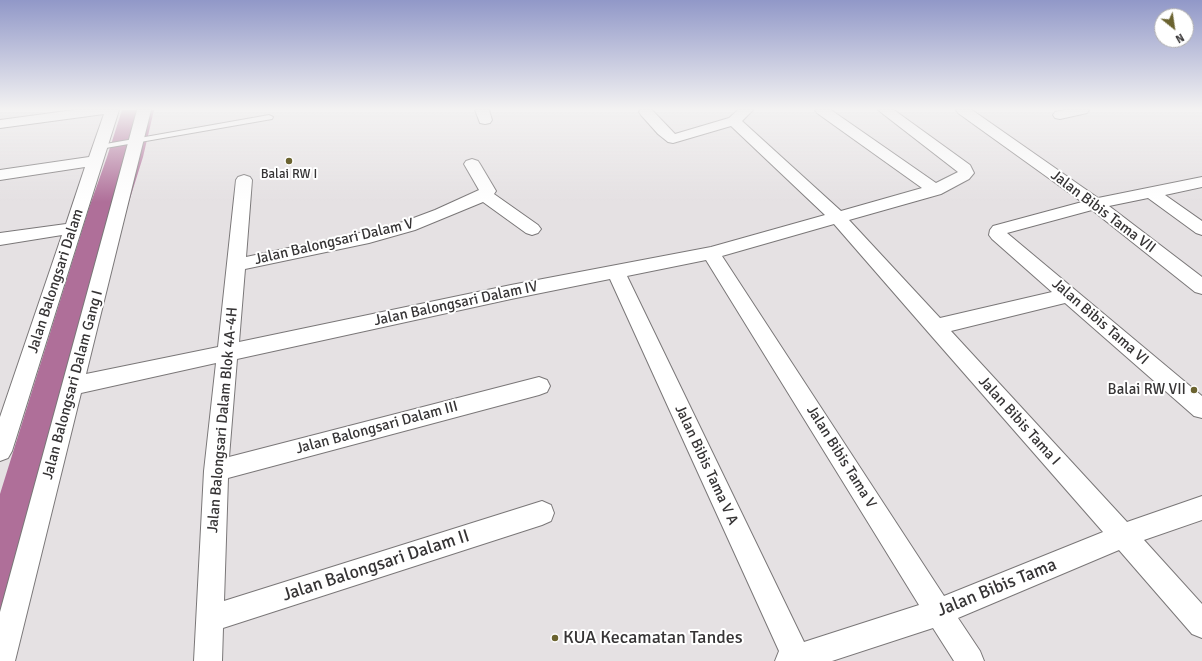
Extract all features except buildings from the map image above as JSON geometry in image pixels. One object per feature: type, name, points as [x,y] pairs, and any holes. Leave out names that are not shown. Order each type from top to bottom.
[{"type":"street","name":"Jalan Balongsari Dalam","points":[[0,451],[9,400],[74,228],[104,141]]},
{"type":"street","name":"Jalan Balongsari Dalam Gang I","points":[[1,661],[134,141]]},
{"type":"street","name":"Jalan Bibis Tama I","points":[[755,141],[837,217],[1202,624]]},
{"type":"street","points":[[866,141],[935,190]]},
{"type":"street","points":[[837,217],[935,190],[966,173],[964,168],[927,141]]},
{"type":"street","name":"Jalan Bibis Tama VII","points":[[1006,141],[1095,204],[1202,287]]},
{"type":"street","points":[[0,174],[101,151]]},
{"type":"street","points":[[472,164],[488,189],[484,195],[532,229]]},
{"type":"street","name":"Jalan Balongsari Dalam Blok 4A-4H","points":[[208,661],[216,471],[244,180]]},
{"type":"street","points":[[1095,204],[1202,182]]},
{"type":"street","points":[[1152,193],[1202,230]]},
{"type":"street","name":"Jalan Balongsari Dalam V","points":[[236,265],[369,237],[409,226],[484,195]]},
{"type":"street","name":"Jalan Bibis Tama VI","points":[[1095,204],[999,230],[998,234],[1202,409]]},
{"type":"street","name":"Jalan Balongsari Dalam IV","points":[[72,386],[615,271],[712,253],[837,217]]},
{"type":"street","points":[[0,239],[74,228]]},
{"type":"street","name":"Jalan Bibis Tama V","points":[[712,253],[970,661]]},
{"type":"street","name":"Jalan Bibis Tama V A","points":[[615,271],[793,660]]},
{"type":"street","points":[[935,327],[1068,295]]},
{"type":"street","name":"Jalan Balongsari Dalam III","points":[[216,471],[539,386]]},
{"type":"street","name":"Jalan Bibis Tama","points":[[793,660],[939,612],[1122,536],[1202,508]]},
{"type":"street","name":"Jalan Balongsari Dalam II","points":[[210,619],[542,513]]},
{"type":"lane","points":[[101,151],[134,141]]},
{"type":"waterway","points":[[0,594],[108,208],[129,141]]},
{"type":"place","name":"Balai RW I","points":[[289,161]]},
{"type":"place","name":"Balai RW VII","points":[[1194,390]]},
{"type":"place","name":"KUA Kecamatan Tandes","points":[[555,638]]}]
